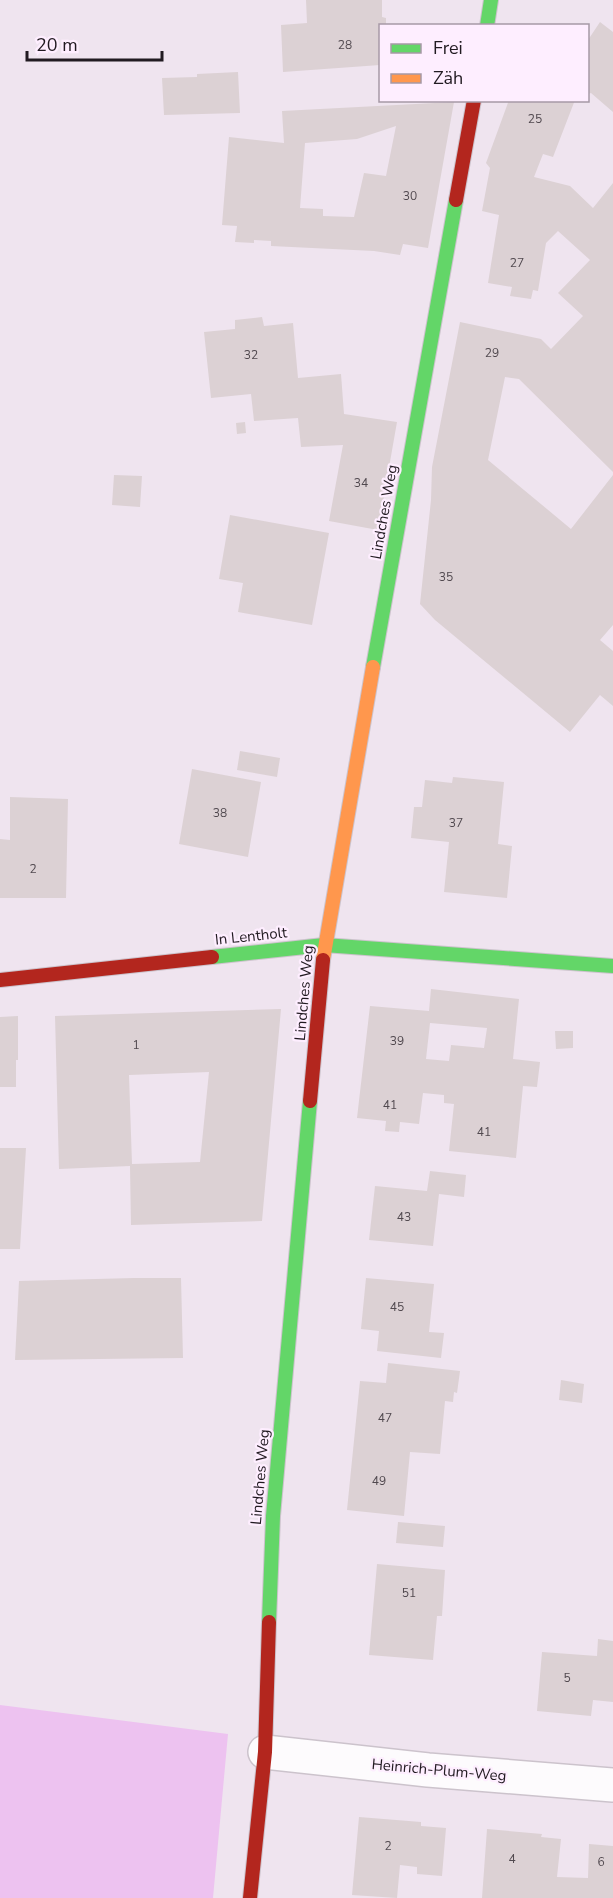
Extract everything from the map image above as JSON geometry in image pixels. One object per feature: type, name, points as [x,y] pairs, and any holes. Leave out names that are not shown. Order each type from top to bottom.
[{"type":"street","points":[[487,24],[491,0]]},
{"type":"street","name":"Lindches Weg","points":[[250,1898],[265,1752],[273,1516],[324,945],[474,102]]},
{"type":"street","name":"In Lentholt","points":[[0,980],[324,945],[613,966]]},
{"type":"street","name":"Heinrich-Plum-Weg","points":[[265,1752],[428,1770],[613,1785]]},
{"type":"shaded area","points":[[0,1705],[228,1734],[213,1898],[0,1898]]},
{"type":"building","points":[[306,0],[382,0],[382,17],[386,18],[386,24],[379,24],[379,65],[283,72],[281,25],[307,23]]},
{"type":"building","points":[[600,22],[613,32],[613,112],[589,94],[589,38]]},
{"type":"building","points":[[238,72],[240,113],[164,115],[162,78]]},
{"type":"building","points":[[454,102],[428,248],[403,244],[400,255],[374,251],[271,246],[271,241],[235,242],[237,226],[222,225],[229,137],[284,143],[282,111]],"holes":[[[396,126],[386,176],[364,173],[354,217],[323,216],[323,209],[300,208],[305,143],[357,139]]]},
{"type":"building","points":[[508,102],[574,102],[553,157],[543,154],[534,177],[570,186],[593,208],[613,183],[613,472],[519,379],[505,377],[488,460],[571,529],[613,475],[613,625],[600,640],[613,651],[613,706],[600,695],[570,732],[435,620],[420,604],[431,500],[432,467],[460,322],[541,339],[551,349],[583,316],[558,293],[590,260],[558,231],[546,243],[538,291],[533,290],[531,299],[510,296],[512,287],[488,283],[499,215],[482,211],[490,168],[486,163]]},
{"type":"building","points":[[262,317],[264,326],[293,323],[298,378],[341,374],[344,414],[397,422],[378,530],[329,521],[343,445],[301,447],[298,418],[254,421],[251,394],[211,398],[204,332],[235,329],[235,320]]},
{"type":"building","points":[[245,422],[246,433],[237,434],[236,423]]},
{"type":"building","points":[[114,475],[142,476],[140,507],[112,505]]},
{"type":"building","points":[[230,515],[329,533],[312,625],[238,612],[243,583],[219,579]]},
{"type":"building","points":[[240,751],[280,758],[277,777],[237,770]]},
{"type":"building","points":[[192,769],[261,782],[248,857],[179,844]]},
{"type":"building","points":[[453,777],[504,782],[498,844],[512,846],[507,898],[444,892],[449,842],[411,838],[414,807],[422,807],[425,780],[452,783]]},
{"type":"building","points":[[10,797],[68,799],[66,898],[0,898],[0,839],[10,840]]},
{"type":"building","points":[[431,989],[519,999],[513,1059],[540,1062],[537,1087],[523,1086],[516,1158],[449,1151],[454,1104],[444,1103],[444,1095],[423,1093],[419,1124],[400,1122],[399,1132],[385,1131],[386,1121],[357,1118],[370,1006],[429,1011]],"holes":[[[430,1023],[487,1028],[484,1048],[451,1045],[449,1061],[426,1059]]]},
{"type":"building","points":[[281,1009],[262,1221],[131,1225],[130,1166],[59,1169],[55,1016]],"holes":[[[209,1072],[200,1162],[132,1164],[129,1075]]]},
{"type":"building","points":[[18,1016],[16,1087],[0,1087],[0,1017]]},
{"type":"building","points":[[555,1031],[573,1031],[573,1048],[556,1049]]},
{"type":"building","points":[[0,1148],[26,1148],[20,1249],[0,1249]]},
{"type":"building","points":[[430,1171],[466,1175],[464,1197],[439,1194],[433,1246],[369,1240],[375,1186],[427,1191]]},
{"type":"building","points":[[181,1278],[183,1358],[15,1360],[19,1281]]},
{"type":"building","points":[[366,1278],[434,1284],[429,1332],[444,1333],[441,1358],[377,1351],[379,1331],[361,1329]]},
{"type":"building","points":[[388,1363],[460,1371],[457,1393],[454,1392],[453,1402],[445,1401],[440,1454],[410,1452],[404,1516],[347,1510],[360,1381],[386,1383]]},
{"type":"building","points":[[561,1380],[584,1384],[582,1403],[559,1400]]},
{"type":"building","points":[[398,1522],[445,1526],[443,1547],[396,1543]]},
{"type":"building","points":[[377,1564],[445,1570],[442,1616],[437,1616],[433,1660],[369,1655]]},
{"type":"building","points":[[598,1639],[613,1641],[613,1702],[593,1700],[591,1716],[537,1711],[542,1652],[597,1656]]},
{"type":"building","points":[[359,1817],[421,1822],[421,1826],[446,1828],[442,1876],[417,1874],[417,1867],[400,1865],[397,1898],[352,1895]]},
{"type":"building","points":[[487,1829],[542,1834],[541,1837],[561,1839],[557,1877],[588,1878],[589,1844],[613,1846],[613,1898],[482,1898]]},
{"type":"traffic: fast","points":[[487,24],[491,0]]},
{"type":"traffic: fast","points":[[373,667],[456,200]]},
{"type":"traffic: fast","points":[[212,957],[324,945],[613,966]]},
{"type":"traffic: fast","points":[[269,1622],[273,1516],[310,1101]]},
{"type":"traffic: slow","points":[[323,960],[373,667]]},
{"type":"traffic: jam","points":[[456,200],[474,102]]},
{"type":"traffic: jam","points":[[0,980],[212,957]]},
{"type":"traffic: jam","points":[[310,1101],[323,960]]},
{"type":"traffic: jam","points":[[250,1898],[265,1752],[269,1622]]}]
